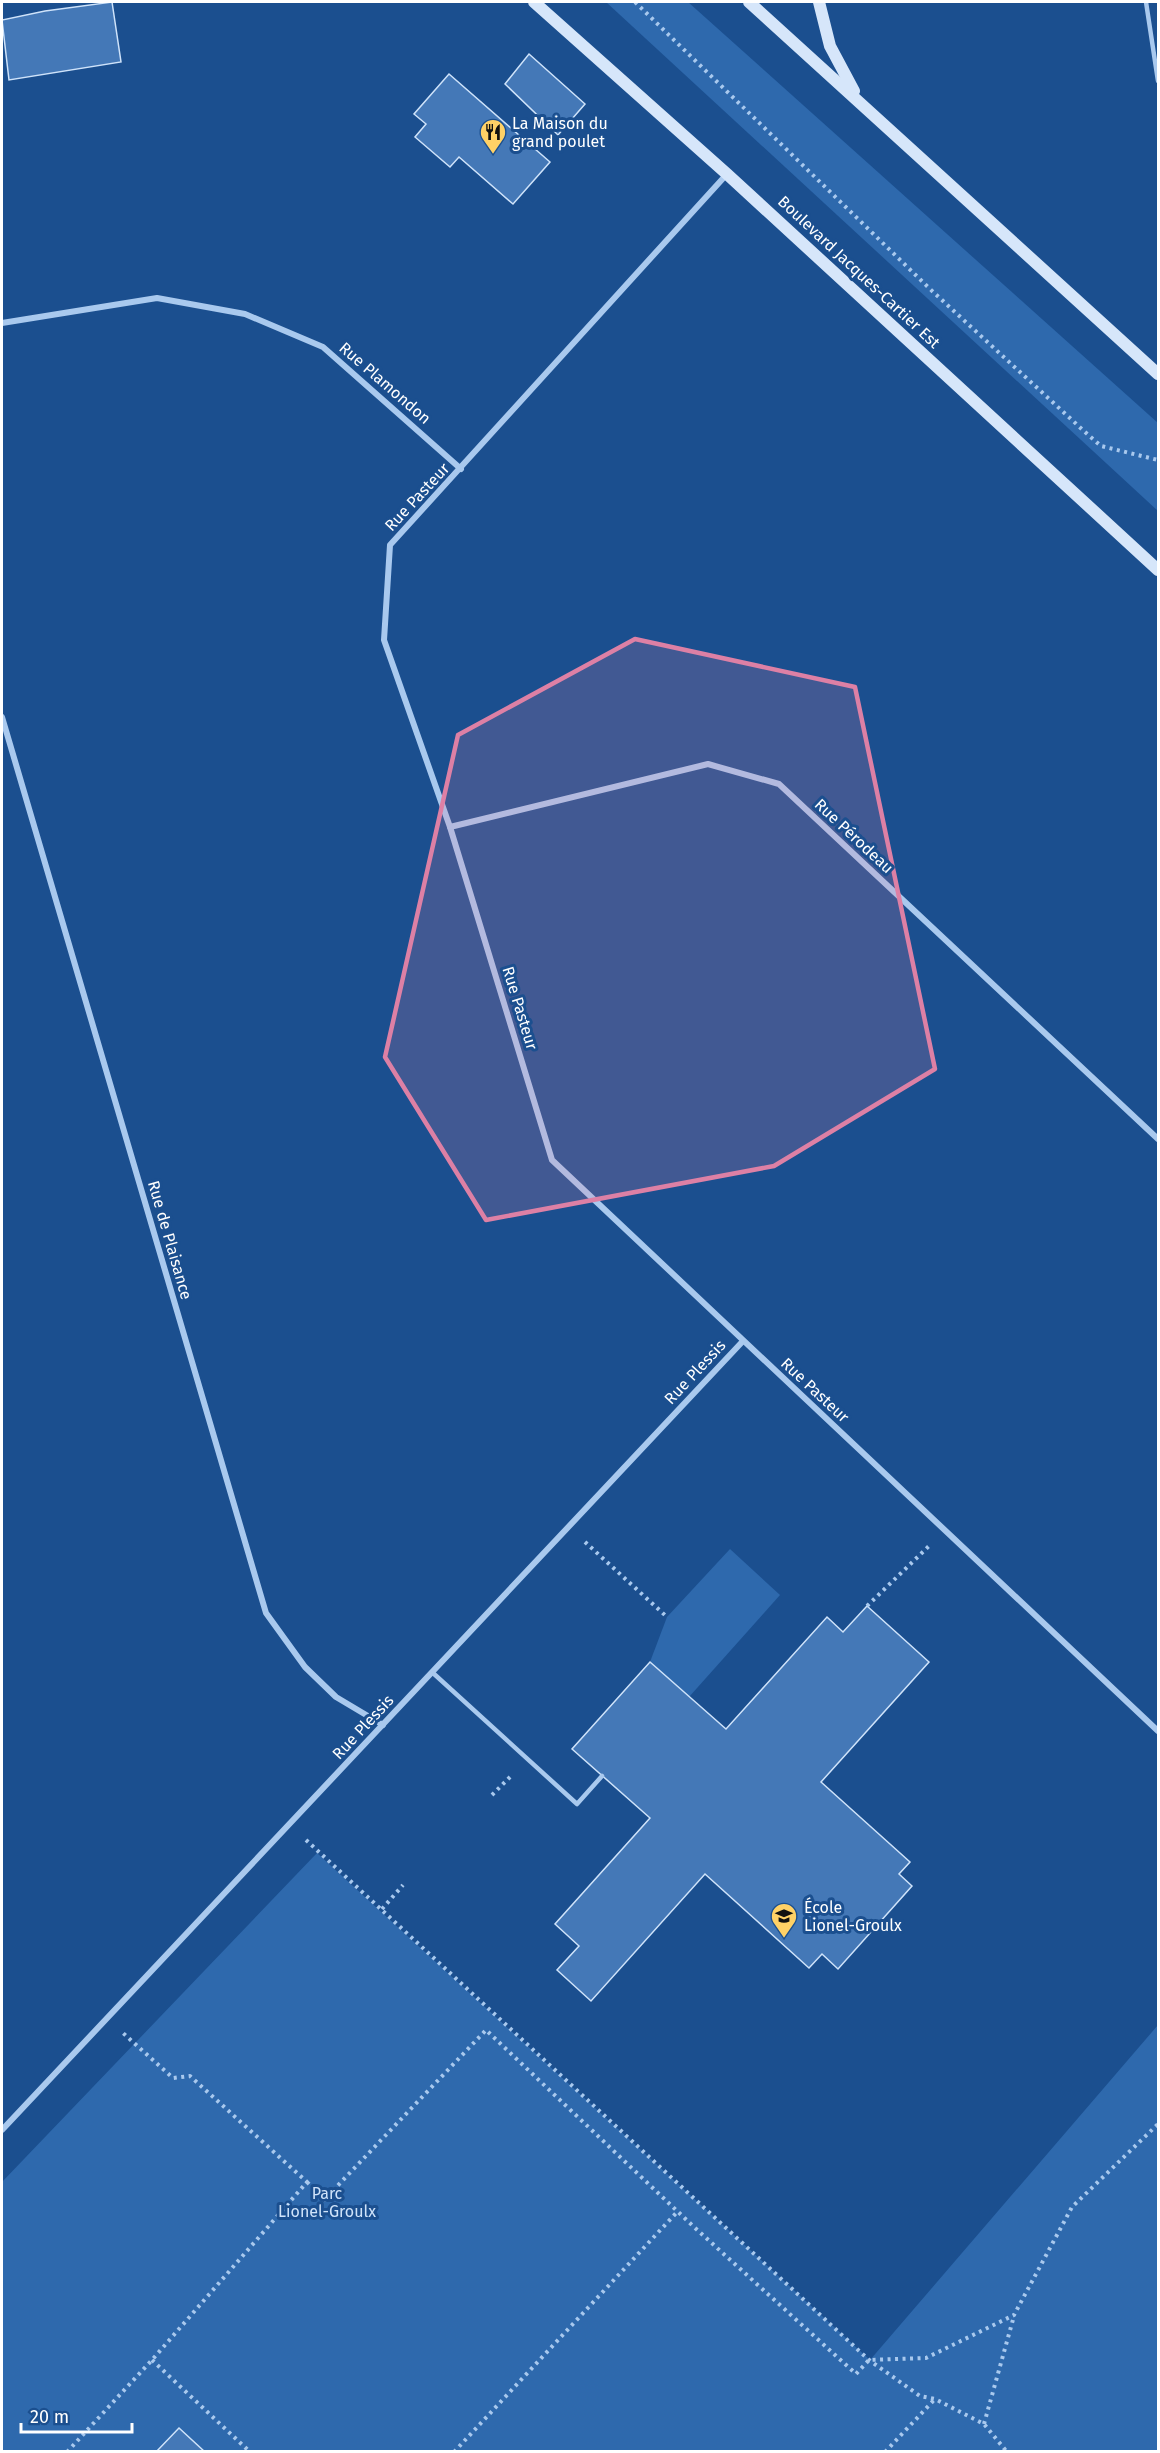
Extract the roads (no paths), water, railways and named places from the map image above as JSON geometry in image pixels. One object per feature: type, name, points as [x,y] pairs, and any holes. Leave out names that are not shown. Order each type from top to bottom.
[{"type":"main road","name":"Boulevard Jacques-Cartier Est","points":[[534,2],[727,174],[1158,570]]},
{"type":"main road","points":[[749,2],[1158,374]]},
{"type":"main road","points":[[819,2],[830,46],[859,100]]},
{"type":"street","name":"Rue Pasteur","points":[[727,174],[390,545],[384,640],[450,827],[552,1160],[1158,1731]]},
{"type":"street","name":"Rue Plamondon","points":[[2,323],[157,298],[245,314],[323,347],[461,469]]},
{"type":"street","name":"Rue de Plaisance","points":[[2,717],[266,1613],[305,1667],[336,1697],[383,1725]]},
{"type":"street","name":"Rue Pérodeau","points":[[450,827],[708,764],[779,784],[1158,1139]]},
{"type":"street","name":"Rue Plessis","points":[[2,2130],[743,1341]]},
{"type":"lane","points":[[1146,2],[1158,81]]},
{"type":"lane","points":[[433,1673],[577,1804],[602,1776]]},
{"type":"place","name":"La Maison du grand poulet","points":[[493,155]]},
{"type":"place","name":"École Lionel-Groulx","points":[[784,1939]]},
{"type":"park label","name":"Parc Lionel-Groulx","points":[[327,2202]]}]
